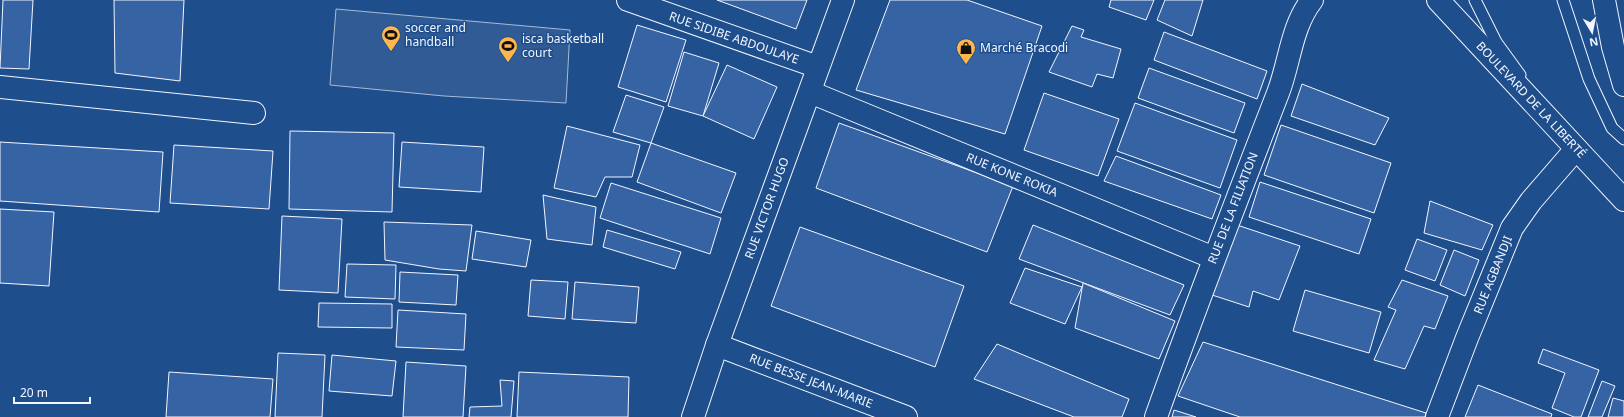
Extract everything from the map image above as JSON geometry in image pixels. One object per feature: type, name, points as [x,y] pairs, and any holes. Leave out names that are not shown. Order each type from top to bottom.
[{"type":"street","name":"RUE SIDIBE ABDOULAYE","points":[[628,0],[818,67]]},
{"type":"street","name":"RUE VICTOR HUGO","points":[[693,417],[716,345],[843,0]]},
{"type":"street","name":"RUE DE LA FILIATION","points":[[1156,417],[1214,258],[1280,88],[1298,22],[1312,0]]},
{"type":"street","name":"BOULEVARD DE LA LIBERTÉ","points":[[1438,0],[1624,200]]},
{"type":"street","points":[[1604,0],[1613,47],[1624,85]]},
{"type":"street","points":[[0,87],[254,113]]},
{"type":"street","name":"RUE KONE ROKIA","points":[[810,92],[1214,258]]},
{"type":"street","name":"RUE AGBANDJI","points":[[1437,417],[1467,338],[1512,228],[1531,201],[1576,149]]},
{"type":"street","name":"RUE BESSE JEAN-MARIE","points":[[716,345],[906,417]]},
{"type":"lane","points":[[1475,0],[1496,42],[1576,149]]},
{"type":"lane","points":[[1563,0],[1589,79],[1612,128],[1624,138]]},
{"type":"shaded area","points":[[336,9],[570,30],[566,103],[444,96],[330,85]]},
{"type":"building","points":[[3,0],[33,0],[29,69],[0,68]]},
{"type":"building","points":[[114,0],[184,0],[180,81],[115,73]]},
{"type":"building","points":[[717,0],[807,0],[796,29]]},
{"type":"building","points":[[890,0],[967,0],[1042,26],[1005,134],[856,90]]},
{"type":"building","points":[[1111,0],[1154,0],[1146,20],[1109,7]]},
{"type":"building","points":[[1165,0],[1203,0],[1192,36],[1157,20]]},
{"type":"building","points":[[637,25],[686,40],[666,102],[618,87]]},
{"type":"building","points":[[1072,26],[1084,30],[1081,37],[1121,49],[1113,78],[1097,74],[1092,87],[1049,72]]},
{"type":"building","points":[[1164,32],[1267,71],[1257,99],[1154,60]]},
{"type":"building","points":[[684,52],[719,63],[703,116],[668,106]]},
{"type":"building","points":[[727,65],[777,87],[754,139],[703,116]]},
{"type":"building","points":[[1149,68],[1245,103],[1234,133],[1138,98]]},
{"type":"building","points":[[1302,84],[1389,118],[1375,145],[1291,116]]},
{"type":"building","points":[[1044,93],[1119,119],[1098,176],[1024,150]]},
{"type":"building","points":[[626,95],[664,107],[651,143],[613,132]]},
{"type":"building","points":[[1135,103],[1237,140],[1220,188],[1117,151]]},
{"type":"building","points":[[839,123],[1013,186],[987,252],[816,188]]},
{"type":"building","points":[[1281,125],[1391,163],[1374,213],[1264,175]]},
{"type":"building","points":[[567,126],[640,145],[632,177],[605,177],[596,197],[554,188]]},
{"type":"building","points":[[290,131],[394,133],[392,212],[289,209]]},
{"type":"building","points":[[0,142],[163,152],[159,212],[0,201]]},
{"type":"building","points":[[402,142],[484,147],[481,192],[399,187]]},
{"type":"building","points":[[651,143],[736,173],[721,213],[637,182]]},
{"type":"building","points":[[174,145],[273,151],[269,209],[170,203]]},
{"type":"building","points":[[1116,156],[1221,195],[1212,219],[1104,181]]},
{"type":"building","points":[[1260,182],[1371,219],[1359,254],[1249,217]]},
{"type":"building","points":[[611,183],[721,218],[710,254],[600,218]]},
{"type":"building","points":[[543,195],[596,207],[592,245],[547,239]]},
{"type":"building","points":[[1430,201],[1493,225],[1482,250],[1424,233]]},
{"type":"building","points":[[0,209],[54,212],[49,286],[0,283]]},
{"type":"building","points":[[282,216],[342,219],[338,293],[279,290]]},
{"type":"building","points":[[384,222],[472,225],[466,271],[439,269],[385,260]]},
{"type":"building","points":[[1033,225],[1184,285],[1170,315],[1019,259]]},
{"type":"building","points":[[1237,225],[1300,246],[1279,300],[1253,291],[1249,307],[1209,294]]},
{"type":"building","points":[[800,227],[964,286],[935,367],[771,306]]},
{"type":"building","points":[[607,230],[681,252],[675,269],[603,247]]},
{"type":"building","points":[[476,231],[531,240],[526,267],[472,259]]},
{"type":"building","points":[[1417,239],[1447,250],[1435,281],[1405,270]]},
{"type":"building","points":[[1454,250],[1479,260],[1465,296],[1440,285]]},
{"type":"building","points":[[347,264],[396,265],[395,299],[345,297]]},
{"type":"building","points":[[1025,268],[1082,287],[1065,324],[1010,303]]},
{"type":"building","points":[[400,272],[458,275],[456,305],[399,302]]},
{"type":"building","points":[[531,280],[568,282],[565,319],[528,316]]},
{"type":"building","points":[[1402,280],[1448,296],[1435,329],[1424,326],[1405,369],[1374,360],[1396,310],[1388,307]]},
{"type":"building","points":[[575,282],[639,287],[636,323],[572,319]]},
{"type":"building","points":[[1083,283],[1175,321],[1159,359],[1075,328]]},
{"type":"building","points":[[1305,290],[1381,312],[1369,353],[1293,331]]},
{"type":"building","points":[[319,303],[392,304],[392,328],[318,327]]},
{"type":"building","points":[[398,310],[466,314],[464,350],[396,347]]},
{"type":"building","points":[[1203,342],[1426,413],[1425,417],[1240,417],[1178,396]]},
{"type":"building","points":[[997,344],[1129,399],[1122,417],[1074,417],[974,379]]},
{"type":"building","points":[[1543,349],[1599,370],[1581,417],[1574,417],[1552,408],[1565,373],[1538,363]]},
{"type":"building","points":[[278,353],[325,355],[322,417],[275,417]]},
{"type":"building","points":[[332,355],[396,361],[392,396],[329,391]]},
{"type":"building","points":[[406,362],[466,366],[463,417],[403,417]]},
{"type":"building","points":[[169,372],[273,379],[270,417],[166,417]]},
{"type":"building","points":[[519,372],[629,377],[628,417],[517,417]]},
{"type":"building","points":[[500,380],[514,381],[511,417],[469,417],[470,407],[502,406]]},
{"type":"building","points":[[1602,381],[1615,386],[1602,417],[1588,417]]},
{"type":"building","points":[[1478,385],[1552,414],[1551,417],[1465,417]]},
{"type":"building","points":[[1613,398],[1624,401],[1624,417],[1608,417]]},
{"type":"building","points":[[1174,410],[1196,417],[1172,417]]},
{"type":"place","name":"soccer and handball","points":[[391,52]]},
{"type":"place","name":"isca basketball court","points":[[508,63]]},
{"type":"place","name":"Marché Bracodi","points":[[966,65]]}]
